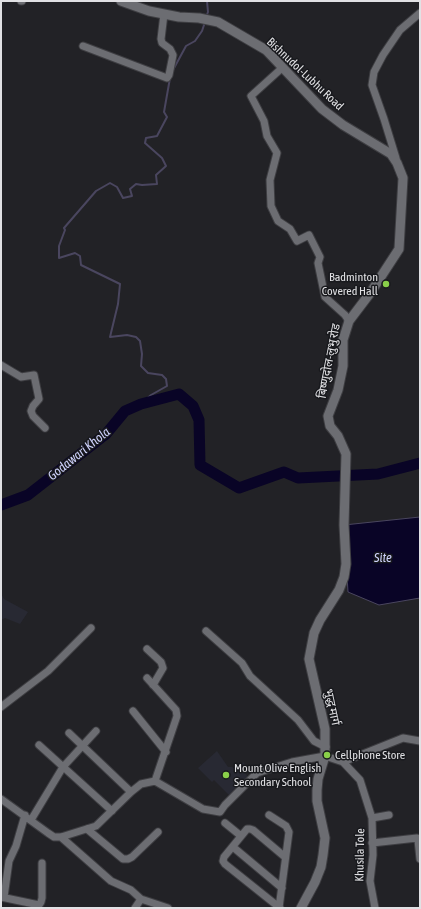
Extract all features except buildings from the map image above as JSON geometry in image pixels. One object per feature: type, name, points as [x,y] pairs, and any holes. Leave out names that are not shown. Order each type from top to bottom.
[{"type":"street","points":[[83,46],[167,78],[173,55],[170,49],[162,43],[160,39],[164,14],[149,11],[121,1]]},
{"type":"street","points":[[397,163],[372,85],[374,72],[383,55],[400,30],[420,13]]},
{"type":"street","name":"Bishnudol-Lubhu Road","points":[[164,14],[218,22],[266,50],[322,109],[343,125],[391,154],[397,163]]},
{"type":"street","points":[[282,68],[250,96],[264,121],[267,136],[277,153],[270,180],[271,206],[278,221],[290,229],[297,241],[309,235],[320,256],[318,263],[326,297],[345,315],[348,322]]},
{"type":"street","name":"बिष्णुदोल-लुभु रोड","points":[[346,455],[338,436],[330,426],[328,416],[338,390],[343,366],[343,340],[348,322],[371,292],[398,249],[403,178],[397,163]]},
{"type":"street","points":[[1,365],[21,378],[34,375],[39,399],[31,411],[33,416],[45,428]]},
{"type":"street","name":"भुद्ध मार्ग","points":[[301,908],[315,882],[323,855],[324,838],[317,801],[317,790],[318,779],[325,751],[325,729],[309,659],[314,632],[339,590],[344,577],[346,564],[344,513],[346,455]]},
{"type":"street","points":[[1,707],[48,671],[91,628]]},
{"type":"street","points":[[206,631],[242,663],[254,680],[298,720],[314,741],[325,751],[343,762],[403,738],[420,741]]},
{"type":"street","points":[[147,649],[161,662],[163,668],[153,685]]},
{"type":"street","points":[[147,678],[176,710],[177,716],[156,781]]},
{"type":"street","points":[[133,711],[166,752]]},
{"type":"street","points":[[42,863],[42,898],[39,905],[3,897],[9,861],[28,818],[63,767],[96,732]]},
{"type":"street","points":[[69,733],[131,792]]},
{"type":"street","points":[[39,745],[112,811]]},
{"type":"street","points":[[1,798],[48,833],[61,837],[96,826],[131,792],[142,784],[156,781],[203,809],[220,812],[257,773],[325,751]]},
{"type":"street","name":"Khusila Tole","points":[[343,762],[360,780],[372,818],[373,855],[370,881],[375,908]]},
{"type":"street","points":[[269,815],[289,828],[279,908]]},
{"type":"street","points":[[372,818],[389,815]]},
{"type":"street","points":[[225,823],[241,836]]},
{"type":"street","points":[[87,829],[123,858],[128,859],[132,858],[158,832]]},
{"type":"street","points":[[279,908],[223,861],[224,857],[247,829],[253,830],[286,857]]},
{"type":"street","points":[[61,837],[110,880],[131,890],[141,899],[168,908]]},
{"type":"street","points":[[372,843],[417,838],[420,859]]},
{"type":"street","points":[[232,848],[282,888]]},
{"type":"street","points":[[135,908],[141,899]]},
{"type":"shaded area","points":[[1,593],[4,599],[28,612],[20,624],[5,618],[1,620]]},
{"type":"shaded area","name":"Mount Olive English Secondary School","points":[[217,751],[228,767],[232,767],[237,770],[243,762],[249,768],[245,773],[248,777],[230,796],[214,780],[212,782],[198,768]]},
{"type":"water","name":"Site","points":[[420,517],[420,598],[379,605],[348,592],[344,525]]},
{"type":"waterway","points":[[206,17],[208,12],[207,1]]},
{"type":"waterway","points":[[173,70],[186,46],[195,41],[202,31],[205,22]]},
{"type":"waterway","points":[[141,404],[151,395],[167,386],[166,379],[162,375],[148,373],[141,366],[142,354],[140,341],[136,337],[127,335],[110,337],[118,304],[120,284],[81,265],[80,256],[75,253],[59,258],[59,246],[65,230],[64,228],[96,191],[110,183],[117,187],[123,198],[132,196],[130,189],[136,184],[157,184],[156,175],[166,166],[162,158],[145,143],[146,138],[157,136],[167,117],[164,112],[170,78]]},
{"type":"waterway","name":"Godawari Khola","points":[[1,505],[28,495],[106,434],[125,411],[141,404],[179,394],[193,406],[199,420],[200,465],[239,488],[284,472],[298,478],[378,474],[420,463]]},
{"type":"place","name":"Badminton Covered Hall","points":[[386,284]]},
{"type":"place","name":"Cellphone Store","points":[[327,755]]},
{"type":"place","name":"Mount Olive English Secondary School","points":[[226,775]]}]
